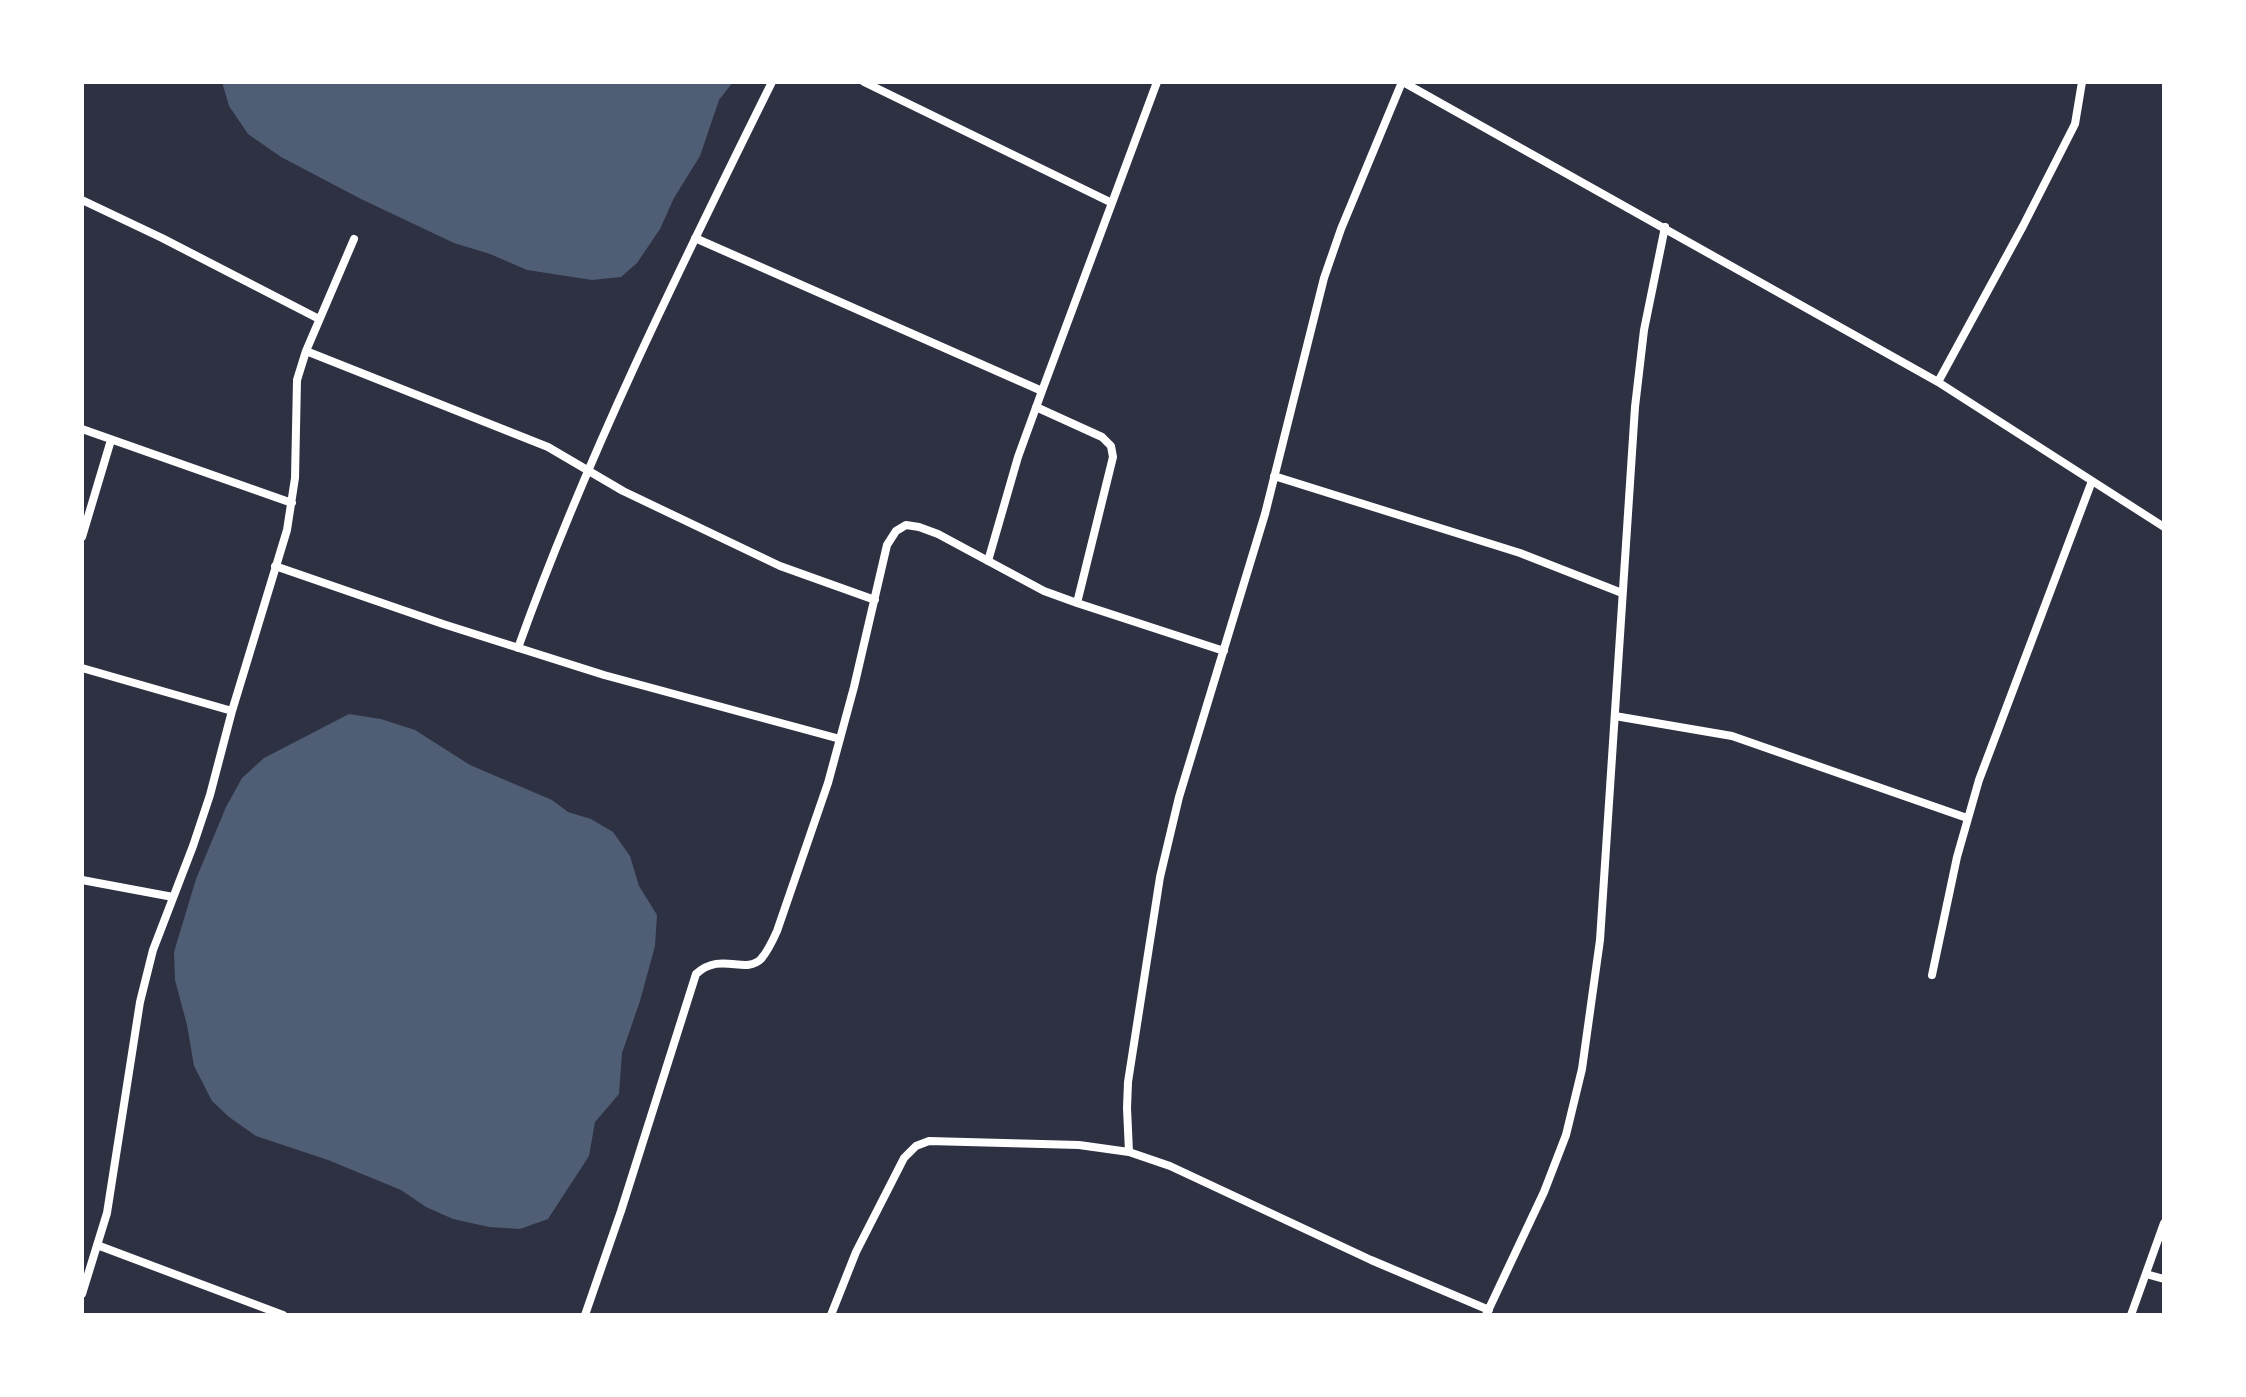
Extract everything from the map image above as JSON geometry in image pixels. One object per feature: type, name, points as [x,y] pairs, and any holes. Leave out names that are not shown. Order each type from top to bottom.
[{"type":"street","points":[[518,648],[588,469],[695,238],[772,82]]},
{"type":"street","points":[[864,82],[1112,203]]},
{"type":"street","points":[[988,561],[1018,457],[1157,82]]},
{"type":"street","points":[[1129,1152],[1128,1082],[1160,877],[1179,797],[1274,476],[1324,278],[1402,82],[1938,382],[2164,527]]},
{"type":"street","points":[[1938,382],[2075,124],[2084,84]]},
{"type":"street","points":[[82,200],[319,319]]},
{"type":"street","points":[[831,1315],[856,1252],[904,1158],[916,1146],[929,1141],[1079,1145],[1129,1152],[1170,1166],[1488,1312],[1561,1149],[1582,1069],[1600,940],[1635,407],[1644,330],[1665,227]]},
{"type":"street","points":[[695,238],[1042,391]]},
{"type":"street","points":[[82,1294],[107,1213],[140,1002],[153,950],[210,795],[287,530],[295,478],[297,380],[306,351],[354,239]]},
{"type":"street","points":[[306,351],[548,447],[623,491],[780,566],[875,600]]},
{"type":"street","points":[[1036,407],[1102,437],[1111,446],[1113,457],[1077,603]]},
{"type":"street","points":[[82,429],[292,503]]},
{"type":"street","points":[[82,537],[111,440]]},
{"type":"street","points":[[1274,476],[1491,543],[1622,593]]},
{"type":"street","points":[[1932,975],[1967,818],[2092,481]]},
{"type":"street","points":[[585,1315],[626,1197],[696,974],[705,966],[716,963],[748,965],[759,962],[777,931],[840,739],[887,545],[896,531],[906,525],[919,527],[938,534],[1044,591],[1224,651]]},
{"type":"street","points":[[275,566],[518,648],[691,700],[840,739]]},
{"type":"street","points":[[82,668],[232,711]]},
{"type":"street","points":[[1615,716],[1732,736],[1967,818]]},
{"type":"street","points":[[82,880],[173,897]]},
{"type":"street","points":[[2131,1315],[2164,1223]]},
{"type":"street","points":[[97,1245],[283,1315]]},
{"type":"street","points":[[2146,1274],[2164,1279]]},
{"type":"water","points":[[222,82],[733,82],[719,100],[700,156],[674,198],[660,229],[637,263],[621,277],[592,280],[527,270],[454,243],[281,157],[248,134],[229,106]]},
{"type":"water","points":[[349,714],[381,719],[415,730],[470,765],[552,800],[568,812],[591,819],[613,832],[630,856],[639,886],[657,915],[655,946],[622,1053],[619,1094],[595,1122],[589,1156],[548,1219],[520,1229],[489,1227],[453,1219],[426,1207],[401,1190],[328,1160],[256,1136],[212,1101],[194,1066],[175,980],[174,952],[196,879],[226,807],[242,778],[264,758]]}]
